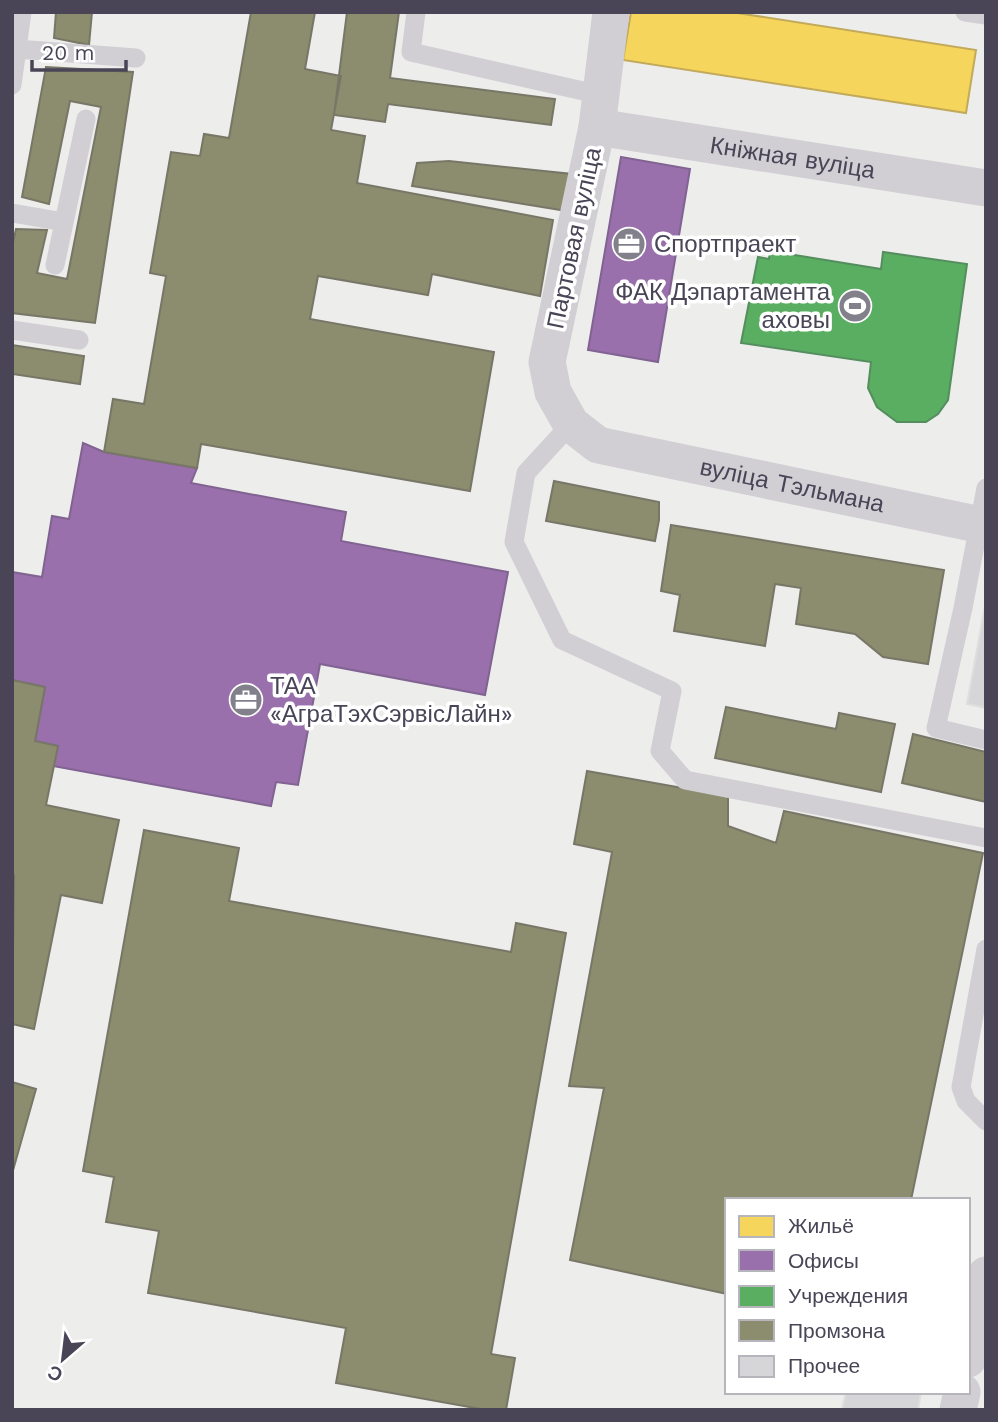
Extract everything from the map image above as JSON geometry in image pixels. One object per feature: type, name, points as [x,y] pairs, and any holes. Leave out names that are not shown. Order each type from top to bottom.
[{"type":"street","name":"Партовая вуліца","points":[[584,434],[553,392],[547,362],[599,111],[611,12]]},
{"type":"street","name":"Кніжная вуліца","points":[[599,111],[986,188]]},
{"type":"street","name":"вуліца Тэльмана","points":[[584,434],[982,525]]},
{"type":"street","points":[[970,1350],[985,1284]]},
{"type":"lane","points":[[12,85],[22,12]]},
{"type":"lane","points":[[416,12],[411,52],[599,111]]},
{"type":"lane","points":[[965,12],[986,15]]},
{"type":"lane","points":[[17,49],[136,58]]},
{"type":"lane","points":[[55,265],[86,119]]},
{"type":"lane","points":[[12,213],[64,222]]},
{"type":"lane","points":[[12,330],[79,340]]},
{"type":"lane","points":[[584,434],[526,473],[514,542],[562,640],[672,691],[660,751],[685,780],[986,838]]},
{"type":"lane","points":[[986,488],[982,525],[936,728],[986,740]]},
{"type":"lane","points":[[986,949],[961,1087],[966,1101],[986,1121]]},
{"type":"building: Жильё","points":[[631,12],[731,12],[976,50],[966,113],[623,60]]},
{"type":"building: Офисы","points":[[621,157],[690,169],[658,362],[588,350]]},
{"type":"building: Офисы","points":[[83,443],[104,452],[197,468],[191,483],[346,512],[341,541],[508,572],[485,695],[320,664],[298,785],[276,782],[271,806],[53,766],[58,746],[35,741],[45,687],[12,680],[12,572],[42,577],[52,516],[69,519]]},
{"type":"building: Учреждения","name":"ФАК Дэпартамента аховы","points":[[770,251],[881,269],[883,252],[967,264],[948,400],[938,414],[926,422],[897,422],[877,407],[868,388],[871,362],[741,343],[758,257],[769,259]]},
{"type":"building: Промзона","points":[[56,12],[92,12],[89,45],[54,38]]},
{"type":"building: Промзона","points":[[251,12],[315,12],[305,69],[341,76],[331,130],[365,136],[357,183],[553,220],[540,296],[432,274],[428,295],[318,276],[310,319],[494,352],[470,491],[201,444],[197,468],[104,452],[113,399],[144,404],[166,276],[150,273],[171,152],[200,156],[204,134],[229,138]]},
{"type":"building: Промзона","points":[[347,12],[399,12],[390,78],[555,99],[551,125],[388,104],[385,122],[334,115]]},
{"type":"building: Промзона","points":[[46,67],[133,72],[95,323],[12,313],[12,247],[16,229],[47,230],[37,273],[67,279],[101,107],[70,101],[49,204],[22,197]]},
{"type":"building: Промзона","points":[[449,161],[572,174],[567,211],[412,186],[417,163]]},
{"type":"building: Промзона","points":[[12,345],[84,356],[80,384],[12,374]]},
{"type":"building: Промзона","points":[[554,481],[659,502],[655,541],[546,521]]},
{"type":"building: Промзона","points":[[671,525],[944,570],[928,664],[883,657],[855,634],[796,624],[801,588],[775,584],[765,646],[674,631],[680,595],[661,591]]},
{"type":"building: Промзона","points":[[12,680],[45,687],[35,741],[58,746],[46,805],[119,820],[102,903],[61,895],[34,1029],[12,1024]]},
{"type":"building: Промзона","points":[[726,707],[836,729],[839,713],[895,724],[881,792],[715,758]]},
{"type":"building: Промзона","points":[[913,734],[986,752],[986,802],[902,783]]},
{"type":"building: Промзона","points":[[587,771],[728,796],[728,826],[776,843],[784,811],[983,853],[911,1198],[725,1198],[725,1294],[570,1260],[604,1088],[569,1086],[612,852],[574,844]]},
{"type":"building: Промзона","points":[[144,830],[239,848],[229,901],[511,952],[516,923],[566,933],[491,1354],[515,1358],[506,1410],[486,1410],[336,1383],[346,1328],[148,1293],[159,1231],[106,1222],[114,1177],[83,1171]]},
{"type":"building: Промзона","points":[[12,1082],[36,1089],[12,1174]]},
{"type":"building: Прочее","points":[[986,601],[986,708],[967,704]]},
{"type":"building: Прочее","points":[[846,1394],[921,1394],[918,1410],[842,1410]]},
{"type":"place","name":"Спортпраект","points":[[629,244]]},
{"type":"place","name":"ФАК Дэпартамента аховы","points":[[855,306]]},
{"type":"place","name":"ТАА «АграТэхСэрвісЛайн»","points":[[246,700]]}]
